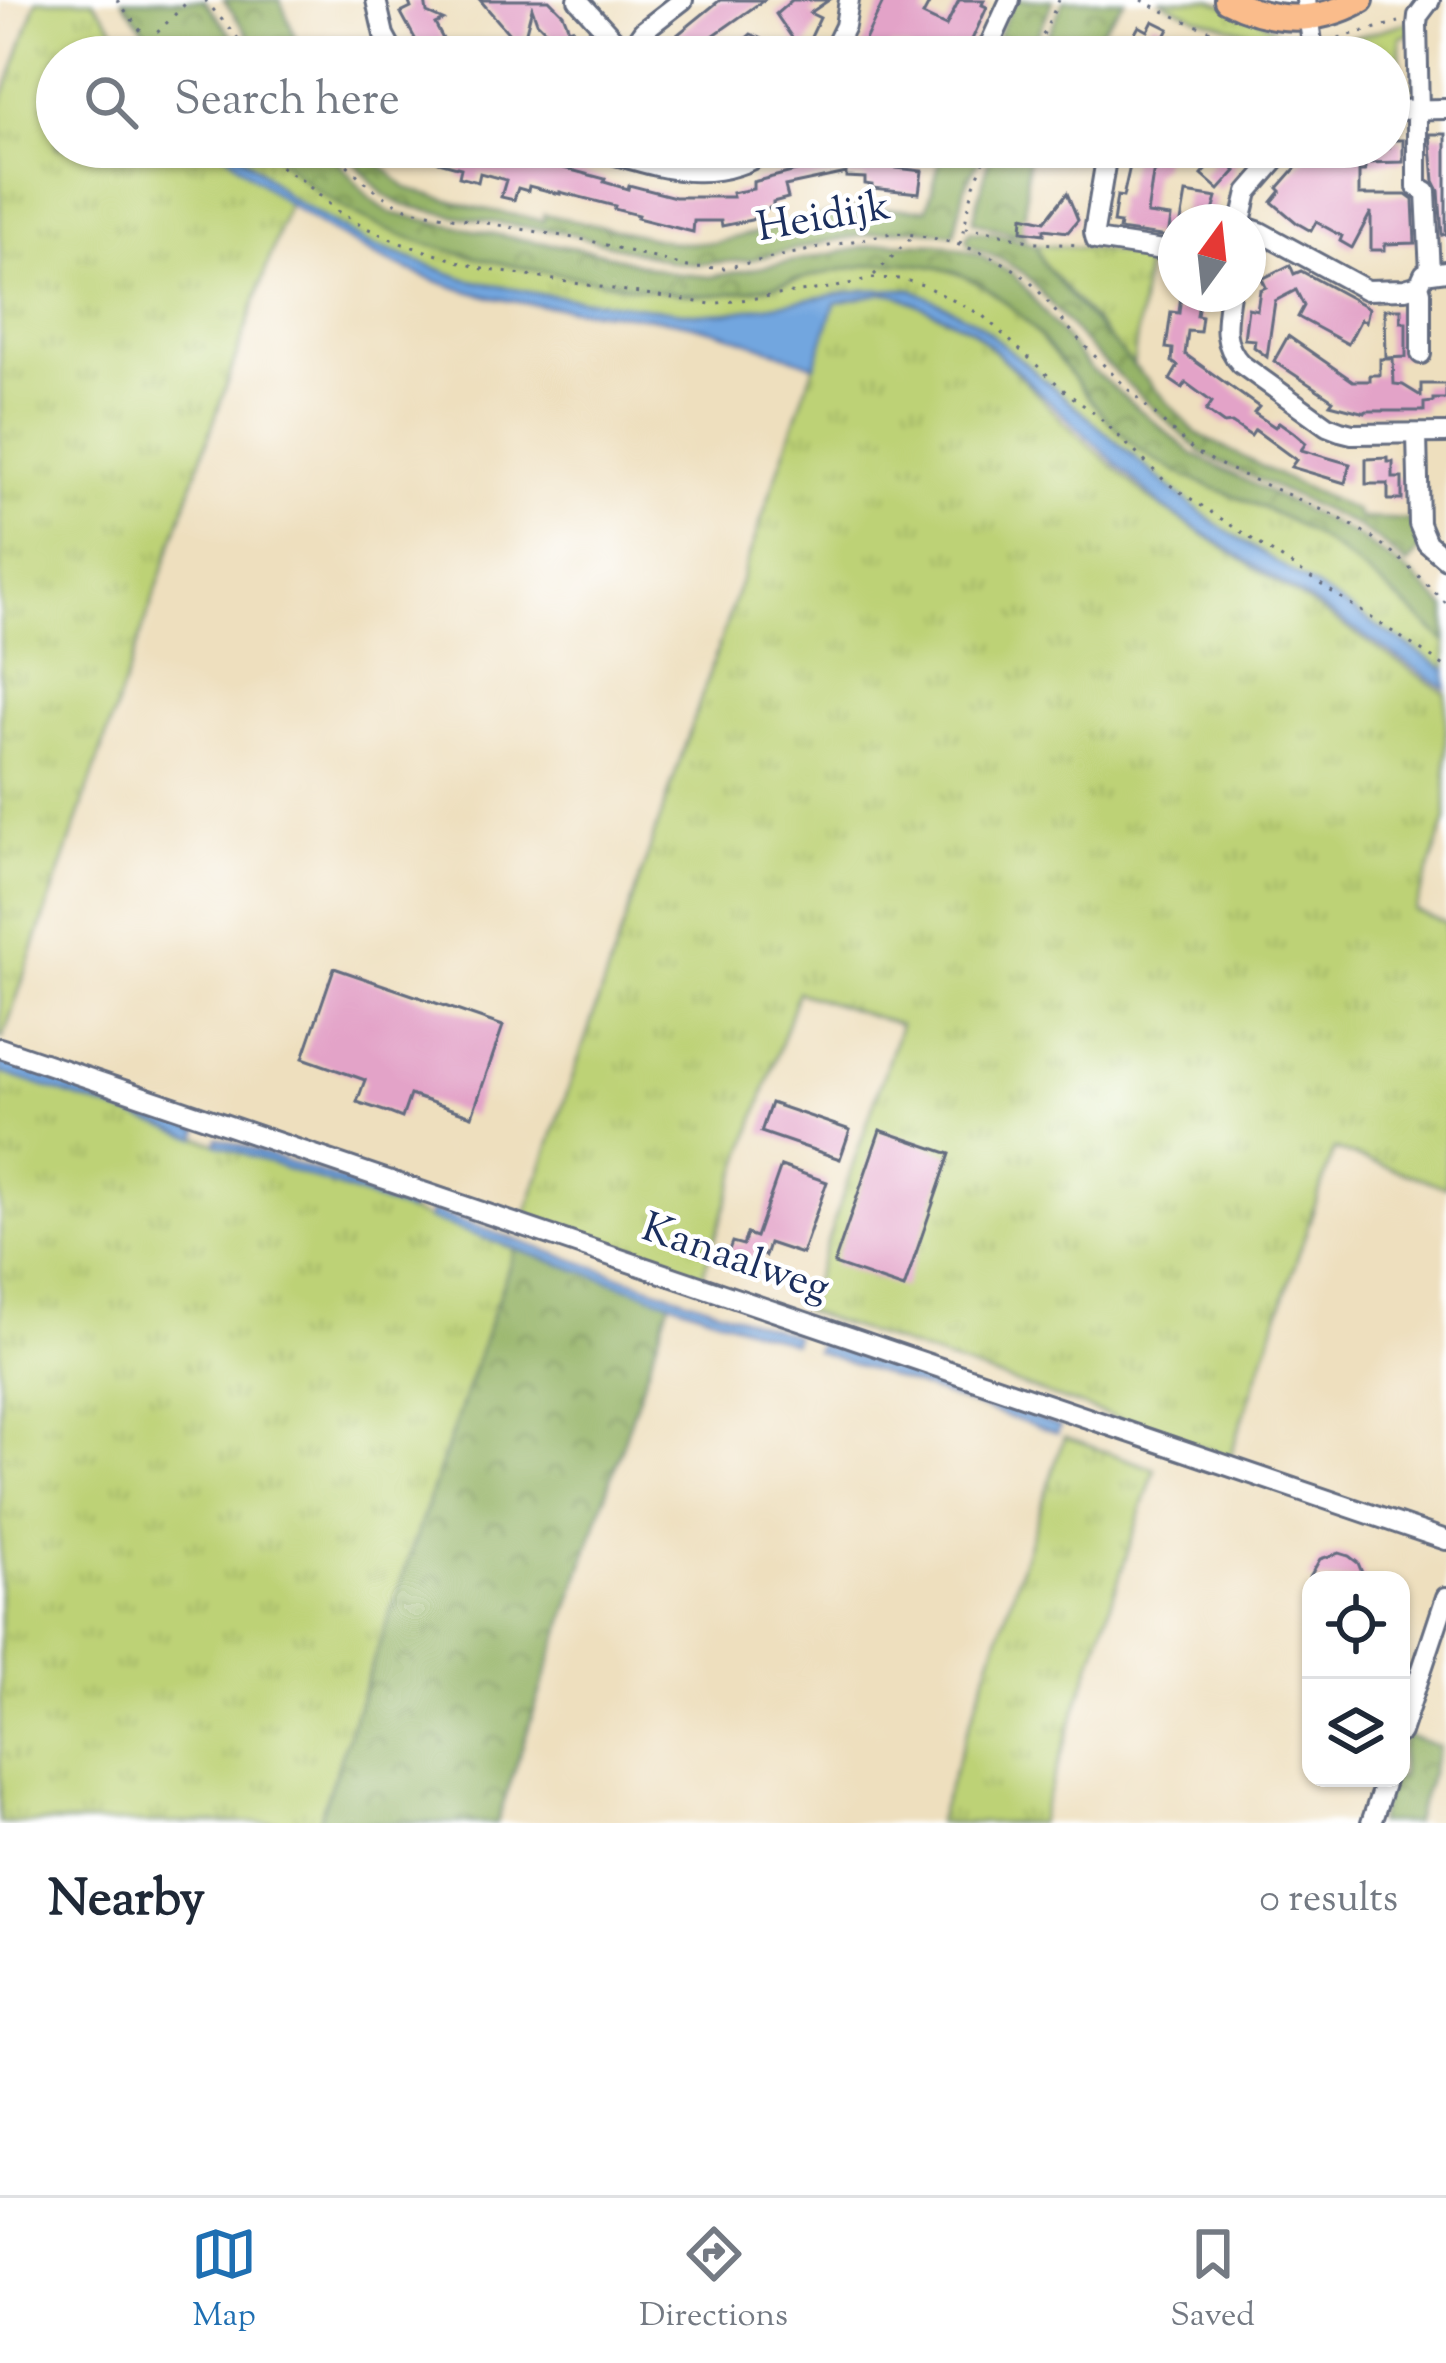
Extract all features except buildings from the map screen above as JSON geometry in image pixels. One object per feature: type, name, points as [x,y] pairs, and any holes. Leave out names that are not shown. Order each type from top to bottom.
[{"type":"main road","points":[[1228,0],[1276,18],[1308,9],[1340,11],[1361,0]]},
{"type":"street","points":[[376,0],[385,36]]},
{"type":"street","points":[[578,0],[609,36]]},
{"type":"street","points":[[640,36],[683,0]]},
{"type":"street","points":[[840,36],[849,0]]},
{"type":"street","points":[[994,36],[1010,0]]},
{"type":"street","points":[[1420,353],[1421,292],[1432,276],[1426,192],[1417,187],[1417,25],[1430,0]]},
{"type":"street","points":[[1410,110],[1446,109]]},
{"type":"street","points":[[664,168],[697,173],[732,168]]},
{"type":"street","points":[[1105,168],[1096,240],[1158,249]]},
{"type":"street","points":[[1245,204],[1265,168]]},
{"type":"street","points":[[1266,235],[1366,290],[1405,289],[1432,276]]},
{"type":"street","points":[[1228,312],[1226,341],[1231,353],[1328,426],[1340,431],[1446,433]]},
{"type":"street","points":[[1417,434],[1419,524],[1427,543],[1446,559]]},
{"type":"street","name":"Kanaalweg","points":[[0,1048],[1446,1540]]},
{"type":"street","points":[[1410,1705],[1446,1597]]},
{"type":"street","points":[[1371,1823],[1383,1787]]},
{"type":"path","points":[[117,0],[144,36]]},
{"type":"path","points":[[153,36],[189,0]]},
{"type":"path","points":[[206,0],[236,36]]},
{"type":"path","points":[[1043,36],[1060,0]]},
{"type":"path","points":[[283,168],[362,226],[484,269],[711,304],[871,278],[923,286],[982,315],[1100,417],[1167,483],[1446,667]]},
{"type":"path","name":"Heidijk","points":[[352,168],[373,190],[411,210],[591,242],[688,267],[724,268],[871,237],[915,234],[993,258],[1028,279],[1068,329],[1193,450],[1378,541],[1446,603]]},
{"type":"path","points":[[960,245],[981,168]]},
{"type":"path","points":[[964,227],[1036,243],[1084,245],[1096,240]]},
{"type":"path","points":[[871,278],[915,234]]},
{"type":"green space","points":[[37,0],[93,0],[120,36],[36,36],[36,168],[244,168],[289,202],[3,1038],[0,1037],[0,107]]},
{"type":"green space","points":[[122,0],[204,0],[232,36],[149,36]]},
{"type":"green space","points":[[224,0],[280,0],[295,36],[249,36]]},
{"type":"green space","points":[[1014,0],[1053,0],[1037,36],[998,36]]},
{"type":"green space","points":[[1064,0],[1125,0],[1097,36],[1048,36]]},
{"type":"green space","points":[[1159,0],[1210,0],[1257,17],[1283,36],[1260,36]]},
{"type":"green space","points":[[1409,22],[1410,34],[1403,36],[1359,36]]},
{"type":"green space","points":[[257,168],[291,168],[346,207],[427,243],[647,290],[726,294],[894,263],[950,271],[1005,302],[1133,444],[1189,477],[1288,520],[1371,576],[1446,642],[1446,670],[1216,524],[975,321],[912,289],[865,290],[698,314],[538,294],[465,279],[367,243],[289,197]]},
{"type":"green space","points":[[290,168],[344,168],[370,199],[390,213],[593,251],[671,273],[711,277],[888,243],[939,244],[976,254],[1014,275],[1088,367],[1194,455],[1357,536],[1414,577],[1446,608],[1446,642],[1331,546],[1268,510],[1169,468],[1133,444],[1005,302],[950,271],[894,263],[838,270],[754,290],[710,295],[663,292],[469,256],[426,243],[344,208]]},
{"type":"green space","points":[[360,168],[384,168],[406,188],[473,207],[543,221],[544,214],[676,243],[714,243],[854,208],[927,209],[938,168],[974,168],[954,234],[895,230],[750,260],[695,264],[563,232],[403,205],[383,194]]},
{"type":"green space","points":[[987,168],[1027,168],[1024,237],[973,221]]},
{"type":"green space","points":[[970,231],[1035,245],[1077,305],[1196,433],[1356,511],[1359,518],[1410,520],[1420,549],[1407,565],[1353,524],[1203,454],[1090,349],[1025,274],[968,245]]},
{"type":"green space","points":[[1035,245],[1147,257],[1133,366],[1044,264]]},
{"type":"green space","points":[[895,294],[970,329],[1152,501],[1446,693],[1446,820],[1415,911],[1446,923],[1446,1187],[1334,1149],[1230,1457],[804,1311],[900,1025],[798,992],[702,1277],[525,1217],[835,303]]},
{"type":"green space","points":[[0,1072],[515,1249],[318,1823],[0,1823]]},
{"type":"green space","points":[[515,1249],[670,1301],[497,1823],[318,1823]]},
{"type":"green space","points":[[1064,1437],[1155,1469],[1039,1823],[937,1823]]},
{"type":"green space","points":[[1410,1737],[1440,1747],[1414,1823],[1377,1823],[1389,1787],[1410,1787]]},
{"type":"water","points":[[244,168],[257,168],[289,197],[367,243],[465,279],[538,294],[698,314],[865,290],[912,289],[975,321],[1216,524],[1446,670],[1446,688],[1162,506],[971,328],[895,294],[835,303],[815,365],[675,321],[543,306],[455,287],[346,240]]},
{"type":"water","points":[[0,1062],[199,1130],[197,1138],[0,1072]]},
{"type":"water","points":[[218,1138],[411,1204],[409,1212],[216,1144]]},
{"type":"water","points":[[431,1211],[795,1336],[793,1343],[429,1219]]},
{"type":"water","points":[[819,1344],[1060,1427],[1057,1434],[816,1351]]}]
